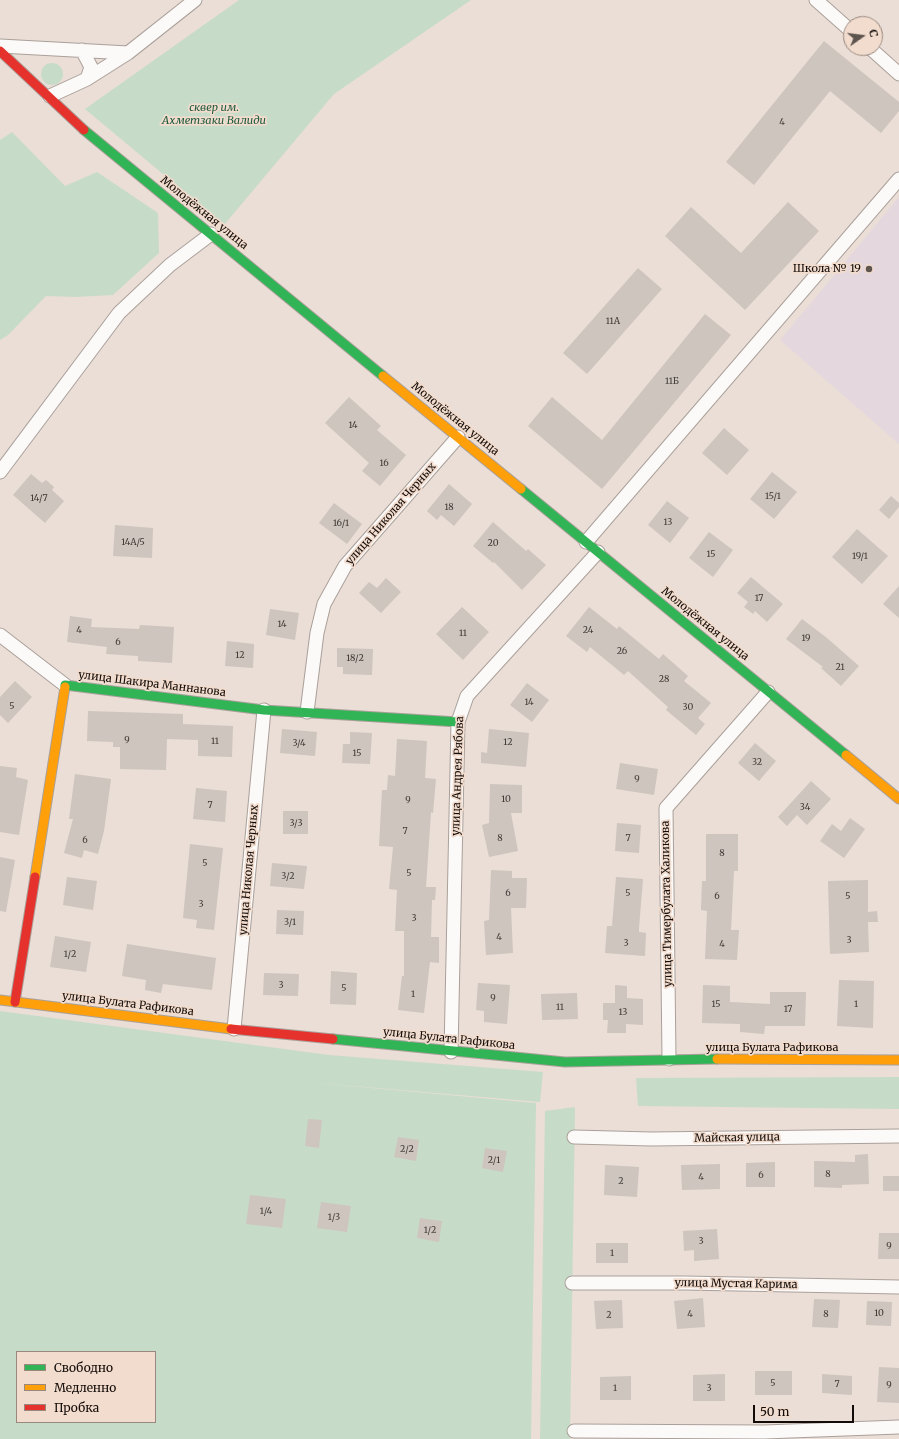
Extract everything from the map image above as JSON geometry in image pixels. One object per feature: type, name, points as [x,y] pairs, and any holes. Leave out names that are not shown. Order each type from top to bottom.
[{"type":"street","points":[[50,96],[88,79],[128,52],[195,0]]},
{"type":"street","points":[[816,0],[843,24]]},
{"type":"street","points":[[0,46],[128,52]]},
{"type":"street","points":[[21,70],[23,54],[36,48]]},
{"type":"street","points":[[82,50],[91,67],[88,79]]},
{"type":"street","name":"Молодёжная улица","points":[[0,51],[50,96],[85,131],[899,799]]},
{"type":"street","points":[[879,56],[899,74]]},
{"type":"street","points":[[586,542],[899,179]]},
{"type":"street","points":[[0,472],[119,313],[170,264],[211,234]]},
{"type":"street","name":"улица Николая Черных","points":[[307,712],[317,633],[324,604],[345,566],[458,437]]},
{"type":"street","name":"улица Андрея Рябова","points":[[451,1052],[458,722],[467,696],[598,552]]},
{"type":"street","points":[[0,635],[66,686]]},
{"type":"street","name":"улица Шакира Маннанова","points":[[15,1002],[66,686],[264,710],[458,722]]},
{"type":"street","name":"улица Тимербулата Халикова","points":[[669,1059],[666,808],[768,692]]},
{"type":"street","name":"улица Николая Черных","points":[[234,1029],[264,710]]},
{"type":"street","name":"улица Булата Рафикова","points":[[0,1000],[234,1029],[451,1052],[565,1062],[669,1059],[899,1060]]},
{"type":"street","name":"Майская улица","points":[[574,1137],[651,1139],[899,1136]]},
{"type":"street","name":"улица Мустая Карима","points":[[572,1283],[707,1283],[899,1287]]},
{"type":"street","points":[[574,1431],[764,1432],[899,1427]]},
{"type":"shaded area","name":"Школа № 19","points":[[899,197],[899,444],[780,340]]},
{"type":"green space","name":"сквер им. Ахметзаки Валиди","points":[[239,0],[471,0],[334,94],[224,225],[85,109]]},
{"type":"green space","points":[[48,63],[56,63],[63,70],[63,78],[56,85],[48,85],[41,78],[41,70]]},
{"type":"green space","points":[[12,132],[65,186],[97,172],[158,213],[159,253],[113,295],[75,297],[46,296],[8,335],[0,340],[0,140]]},
{"type":"green space","points":[[0,1011],[329,1055],[543,1072],[540,1102],[306,1082],[536,1103],[531,1439],[0,1439]]},
{"type":"green space","points":[[899,1077],[899,1109],[638,1106],[636,1078]]},
{"type":"green space","points":[[575,1107],[570,1439],[540,1439],[545,1111]]},
{"type":"building","points":[[824,41],[899,102],[899,111],[881,133],[830,91],[754,185],[726,162]]},
{"type":"building","points":[[788,202],[819,231],[745,310],[665,236],[691,207],[741,253]]},
{"type":"building","points":[[638,268],[662,289],[587,374],[563,353]]},
{"type":"building","points":[[705,314],[731,335],[602,489],[528,426],[552,397],[602,440]]},
{"type":"building","points":[[349,397],[381,426],[377,430],[406,455],[380,486],[362,471],[369,463],[325,423]]},
{"type":"building","points":[[724,428],[749,450],[727,475],[702,453]]},
{"type":"building","points":[[772,472],[797,492],[774,519],[750,499]]},
{"type":"building","points":[[31,474],[42,483],[46,480],[54,487],[52,490],[64,501],[45,523],[13,495]]},
{"type":"building","points":[[449,484],[472,504],[454,526],[441,515],[437,520],[427,511]]},
{"type":"building","points":[[891,496],[899,503],[899,507],[889,519],[879,510]]},
{"type":"building","points":[[667,501],[689,518],[670,543],[648,525]]},
{"type":"building","points":[[334,503],[362,524],[347,544],[319,523]]},
{"type":"building","points":[[493,522],[526,551],[528,549],[546,565],[522,590],[494,562],[493,563],[473,546]]},
{"type":"building","points":[[115,525],[153,528],[152,558],[113,556]]},
{"type":"building","points":[[857,529],[888,556],[862,584],[832,557]]},
{"type":"building","points":[[709,532],[733,550],[713,577],[689,558]]},
{"type":"building","points":[[751,577],[783,604],[767,622],[755,611],[753,614],[744,607],[748,602],[737,593]]},
{"type":"building","points":[[386,578],[401,592],[381,613],[359,593],[369,582],[377,588]]},
{"type":"building","points":[[899,586],[899,618],[883,604]]},
{"type":"building","points":[[462,607],[489,632],[463,660],[436,634]]},
{"type":"building","points":[[589,607],[617,629],[619,626],[659,659],[663,654],[688,676],[684,681],[711,703],[698,718],[705,724],[696,735],[666,710],[668,707],[628,671],[624,675],[590,647],[587,652],[566,636]]},
{"type":"building","points":[[270,609],[299,613],[295,640],[266,635]]},
{"type":"building","points":[[70,616],[92,619],[91,627],[139,629],[140,625],[174,627],[172,663],[138,661],[138,656],[106,654],[107,647],[67,642]]},
{"type":"building","points":[[802,619],[827,638],[859,666],[841,686],[821,668],[823,667],[786,639]]},
{"type":"building","points":[[227,641],[254,644],[253,668],[225,666]]},
{"type":"building","points":[[337,648],[373,649],[372,675],[343,674],[343,667],[337,667]]},
{"type":"building","points":[[15,681],[32,697],[8,723],[0,715],[0,697]]},
{"type":"building","points":[[527,683],[549,700],[532,722],[510,705]]},
{"type":"building","points":[[88,711],[183,714],[183,724],[233,726],[232,757],[198,756],[198,740],[167,739],[166,770],[120,769],[120,747],[113,747],[113,742],[87,741]]},
{"type":"building","points":[[282,729],[317,732],[315,756],[280,753]]},
{"type":"building","points":[[489,729],[529,733],[526,767],[481,763],[481,752],[487,753]]},
{"type":"building","points":[[350,732],[372,733],[370,764],[342,763],[343,744],[350,744]]},
{"type":"building","points":[[397,739],[427,741],[425,778],[436,779],[433,813],[431,812],[426,887],[436,887],[435,900],[432,900],[431,937],[439,937],[439,963],[430,962],[424,1013],[398,1010],[402,976],[404,976],[404,931],[395,931],[397,890],[389,889],[393,847],[379,846],[382,790],[387,790],[388,775],[395,776]]},
{"type":"building","points":[[755,743],[776,761],[759,781],[738,763]]},
{"type":"building","points":[[620,763],[658,769],[654,795],[616,789]]},
{"type":"building","points":[[0,766],[17,768],[16,777],[28,780],[19,835],[0,832]]},
{"type":"building","points":[[75,774],[111,779],[104,831],[98,854],[84,850],[82,858],[64,853],[73,819],[69,819]]},
{"type":"building","points":[[811,781],[831,799],[807,825],[797,815],[787,826],[778,817]]},
{"type":"building","points":[[490,784],[522,785],[522,813],[511,813],[518,851],[489,857],[482,825],[489,823]]},
{"type":"building","points":[[196,788],[227,791],[225,822],[193,819]]},
{"type":"building","points":[[283,811],[308,811],[308,834],[283,834]]},
{"type":"building","points":[[850,818],[865,829],[844,858],[820,841],[832,824],[841,831]]},
{"type":"building","points":[[617,823],[641,825],[639,853],[615,851]]},
{"type":"building","points":[[706,834],[738,834],[738,871],[734,871],[731,930],[739,930],[737,960],[705,959],[707,911],[701,910],[702,881],[706,881]]},
{"type":"building","points":[[190,844],[223,848],[214,930],[196,928],[197,920],[183,918]]},
{"type":"building","points":[[0,857],[15,860],[6,912],[0,911]]},
{"type":"building","points":[[272,863],[307,866],[304,889],[270,886]]},
{"type":"building","points":[[491,870],[512,871],[512,878],[527,878],[526,908],[511,908],[513,953],[486,955],[484,921],[489,920]]},
{"type":"building","points":[[67,877],[97,881],[93,910],[63,905]]},
{"type":"building","points":[[616,877],[643,879],[639,932],[646,933],[645,956],[605,953],[607,926],[612,926]]},
{"type":"building","points":[[868,880],[868,912],[877,911],[878,922],[868,922],[869,952],[830,954],[828,881]]},
{"type":"building","points":[[277,910],[304,911],[303,935],[276,934]]},
{"type":"building","points":[[55,936],[91,942],[86,972],[50,967]]},
{"type":"building","points":[[127,944],[216,958],[212,990],[163,984],[161,993],[145,990],[146,980],[122,976]]},
{"type":"building","points":[[331,971],[357,973],[356,1005],[330,1004]]},
{"type":"building","points":[[264,973],[299,974],[298,996],[263,995]]},
{"type":"building","points":[[839,980],[874,981],[873,1028],[837,1026]]},
{"type":"building","points":[[478,983],[510,985],[507,1024],[484,1022],[484,1011],[476,1010]]},
{"type":"building","points":[[615,985],[627,986],[627,998],[643,999],[643,1025],[626,1024],[626,1033],[607,1033],[608,1020],[603,1020],[603,1003],[615,1003]]},
{"type":"building","points":[[703,985],[730,986],[730,1002],[770,1004],[770,992],[806,992],[805,1026],[765,1026],[764,1034],[740,1032],[740,1024],[702,1023]]},
{"type":"building","points":[[577,993],[578,1019],[542,1020],[541,994]]},
{"type":"building","points":[[308,1119],[322,1120],[319,1148],[305,1146]]},
{"type":"building","points":[[398,1137],[419,1140],[416,1161],[394,1157]]},
{"type":"building","points":[[485,1148],[507,1151],[503,1172],[482,1168]]},
{"type":"building","points":[[868,1154],[869,1184],[842,1185],[842,1188],[814,1187],[814,1161],[855,1162],[855,1155]]},
{"type":"building","points":[[775,1162],[775,1187],[746,1187],[746,1163]]},
{"type":"building","points":[[720,1164],[720,1189],[682,1190],[681,1165]]},
{"type":"building","points":[[605,1165],[639,1167],[637,1197],[604,1195]]},
{"type":"building","points":[[883,1176],[899,1176],[899,1191],[883,1191]]},
{"type":"building","points":[[250,1195],[286,1199],[282,1228],[246,1224]]},
{"type":"building","points":[[321,1202],[351,1206],[347,1232],[317,1228]]},
{"type":"building","points":[[420,1218],[442,1221],[439,1242],[417,1238]]},
{"type":"building","points":[[717,1229],[719,1259],[694,1261],[694,1250],[684,1251],[683,1231]]},
{"type":"building","points":[[879,1233],[899,1233],[899,1259],[878,1259]]},
{"type":"building","points":[[596,1243],[628,1243],[628,1263],[596,1263]]},
{"type":"building","points":[[703,1298],[705,1327],[677,1329],[674,1301]]},
{"type":"building","points":[[814,1299],[840,1300],[838,1328],[812,1327]]},
{"type":"building","points":[[622,1300],[623,1328],[596,1329],[594,1301]]},
{"type":"building","points":[[867,1301],[892,1302],[891,1326],[866,1325]]},
{"type":"building","points":[[879,1367],[899,1368],[899,1403],[877,1402]]},
{"type":"building","points":[[755,1371],[792,1371],[792,1395],[755,1395]]},
{"type":"building","points":[[725,1374],[725,1401],[693,1401],[693,1375]]},
{"type":"building","points":[[822,1374],[852,1376],[852,1395],[822,1393]]},
{"type":"building","points":[[631,1376],[631,1400],[600,1400],[600,1377]]},
{"type":"traffic: fast","points":[[84,130],[383,376]]},
{"type":"traffic: fast","points":[[521,489],[846,755]]},
{"type":"traffic: fast","points":[[65,687],[65,685],[264,710],[458,722]]},
{"type":"traffic: fast","points":[[333,1039],[565,1062],[717,1059]]},
{"type":"traffic: slow","points":[[383,376],[521,489]]},
{"type":"traffic: slow","points":[[35,877],[65,687]]},
{"type":"traffic: slow","points":[[846,755],[899,799]]},
{"type":"traffic: slow","points":[[0,1000],[231,1029]]},
{"type":"traffic: slow","points":[[717,1059],[899,1060]]},
{"type":"traffic: jam","points":[[0,51],[84,130]]},
{"type":"traffic: jam","points":[[15,1002],[35,877]]},
{"type":"traffic: jam","points":[[231,1029],[333,1039]]},
{"type":"place","name":"Школа № 19","points":[[869,269]]}]
